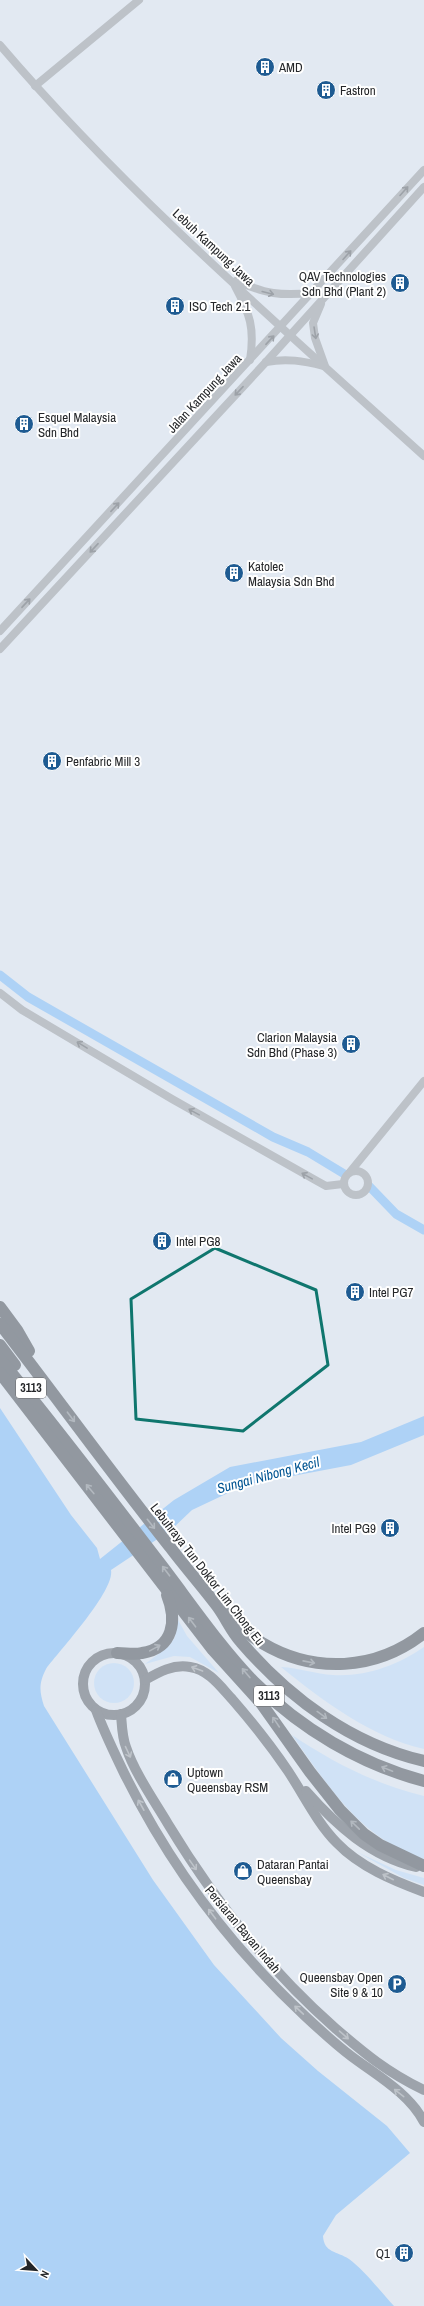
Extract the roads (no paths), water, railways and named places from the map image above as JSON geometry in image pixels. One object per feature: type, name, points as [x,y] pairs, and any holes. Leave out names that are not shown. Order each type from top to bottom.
[{"type":"highway","name":"Lebuhraya Tun Doktor Lim Chong Eu","points":[[0,1307],[17,1330],[48,1386]]},
{"type":"highway","name":"Lebuhraya Tun Doktor Lim Chong Eu","points":[[0,1324],[134,1502],[218,1608],[241,1642],[278,1680],[328,1720],[371,1743],[403,1756],[424,1761]]},
{"type":"highway","name":"3113","points":[[0,1345],[118,1516],[152,1560],[253,1681],[276,1703],[316,1734],[353,1754],[400,1774],[424,1781]]},
{"type":"highway","name":"3113","points":[[0,1359],[61,1432]]},
{"type":"highway","points":[[0,1373],[118,1516]]},
{"type":"highway","points":[[117,1653],[144,1653],[153,1650],[167,1638],[174,1620],[172,1609],[152,1560]]},
{"type":"highway","points":[[161,1580],[213,1650],[261,1703],[310,1772],[347,1818],[364,1834],[380,1845],[424,1867]]},
{"type":"highway","points":[[218,1608],[260,1642],[297,1659],[320,1664],[343,1664],[372,1660],[399,1650],[424,1633]]},
{"type":"main road","points":[[109,1653],[117,1653],[127,1656],[136,1662],[142,1670],[145,1680],[142,1698],[136,1706],[121,1714],[112,1715],[96,1710],[90,1704],[85,1693],[83,1681],[89,1666],[98,1658],[109,1653]]},
{"type":"main road","points":[[145,1680],[168,1668],[190,1667],[202,1671],[219,1684],[246,1716],[287,1770],[330,1818],[362,1843],[395,1860],[424,1867]]},
{"type":"main road","name":"Persiaran Bayan Indah","points":[[96,1710],[102,1727],[134,1793],[159,1838],[212,1914],[282,1994],[349,2054],[406,2099],[420,2113],[424,2122]]},
{"type":"main road","name":"Persiaran Bayan Indah","points":[[121,1714],[126,1748],[150,1794],[187,1856],[242,1932],[298,1994],[340,2032],[386,2070],[424,2090]]},
{"type":"main road","points":[[287,1770],[317,1819],[342,1848],[384,1875],[424,1892]]},
{"type":"street","points":[[35,86],[139,0]]},
{"type":"street","name":"Lebuh Kampung Jawa","points":[[0,45],[35,86],[100,155],[291,335],[424,456]]},
{"type":"street","name":"Jalan Kampung Jawa","points":[[0,631],[313,293],[424,170]]},
{"type":"street","name":"Jalan Kampung Jawa","points":[[0,649],[291,335],[424,187]]},
{"type":"street","points":[[231,279],[267,294],[284,296],[313,293]]},
{"type":"street","points":[[231,279],[248,312],[252,328],[250,361]]},
{"type":"street","points":[[266,362],[283,359],[325,366],[315,338],[313,323],[323,299]]},
{"type":"street","points":[[0,993],[22,1010],[172,1099],[326,1186],[344,1184]]},
{"type":"street","points":[[350,1172],[356,1171],[364,1174],[368,1183],[366,1190],[361,1194],[353,1195],[347,1192],[344,1180],[350,1172],[424,1081]]},
{"type":"water","name":"Sungai Nibong Kecil","points":[[0,1408],[71,1515],[97,1548],[100,1559],[174,1500],[230,1467],[361,1442],[424,1416],[424,1435],[351,1465],[245,1485],[192,1510],[171,1530],[111,1570],[110,1580],[96,1606],[46,1669],[40,1687],[44,1706],[153,1880],[214,1965],[281,2038],[318,2071],[387,2126],[410,2153],[336,2215],[323,2236],[324,2242],[329,2249],[344,2256],[355,2264],[394,2306],[0,2306]]},
{"type":"waterway","points":[[0,975],[28,997],[273,1137],[308,1152],[346,1175]]},
{"type":"waterway","points":[[369,1186],[396,1214],[424,1230]]},
{"type":"place","name":"AMD","points":[[265,67]]},
{"type":"place","name":"Fastron","points":[[326,90]]},
{"type":"place","name":"QAV Technologies Sdn Bhd (Plant 2)","points":[[400,283]]},
{"type":"place","name":"ISO Tech 2.1","points":[[175,306]]},
{"type":"place","name":"Esquel Malaysia Sdn Bhd","points":[[24,424]]},
{"type":"place","name":"Katolec Malaysia Sdn Bhd","points":[[234,573]]},
{"type":"place","name":"Penfabric Mill 3","points":[[52,761]]},
{"type":"place","name":"Clarion Malaysia Sdn Bhd (Phase 3)","points":[[351,1044]]},
{"type":"place","name":"Intel PG8","points":[[162,1241]]},
{"type":"place","name":"Intel PG7","points":[[355,1292]]},
{"type":"place","name":"Intel PG9","points":[[390,1528]]},
{"type":"place","name":"Uptown Queensbay RSM","points":[[173,1779]]},
{"type":"place","name":"Dataran Pantai Queensbay","points":[[243,1871]]},
{"type":"place","name":"Queensbay Open Site 9 & 10","points":[[397,1984]]},
{"type":"place","name":"Q1","points":[[404,2253]]}]
